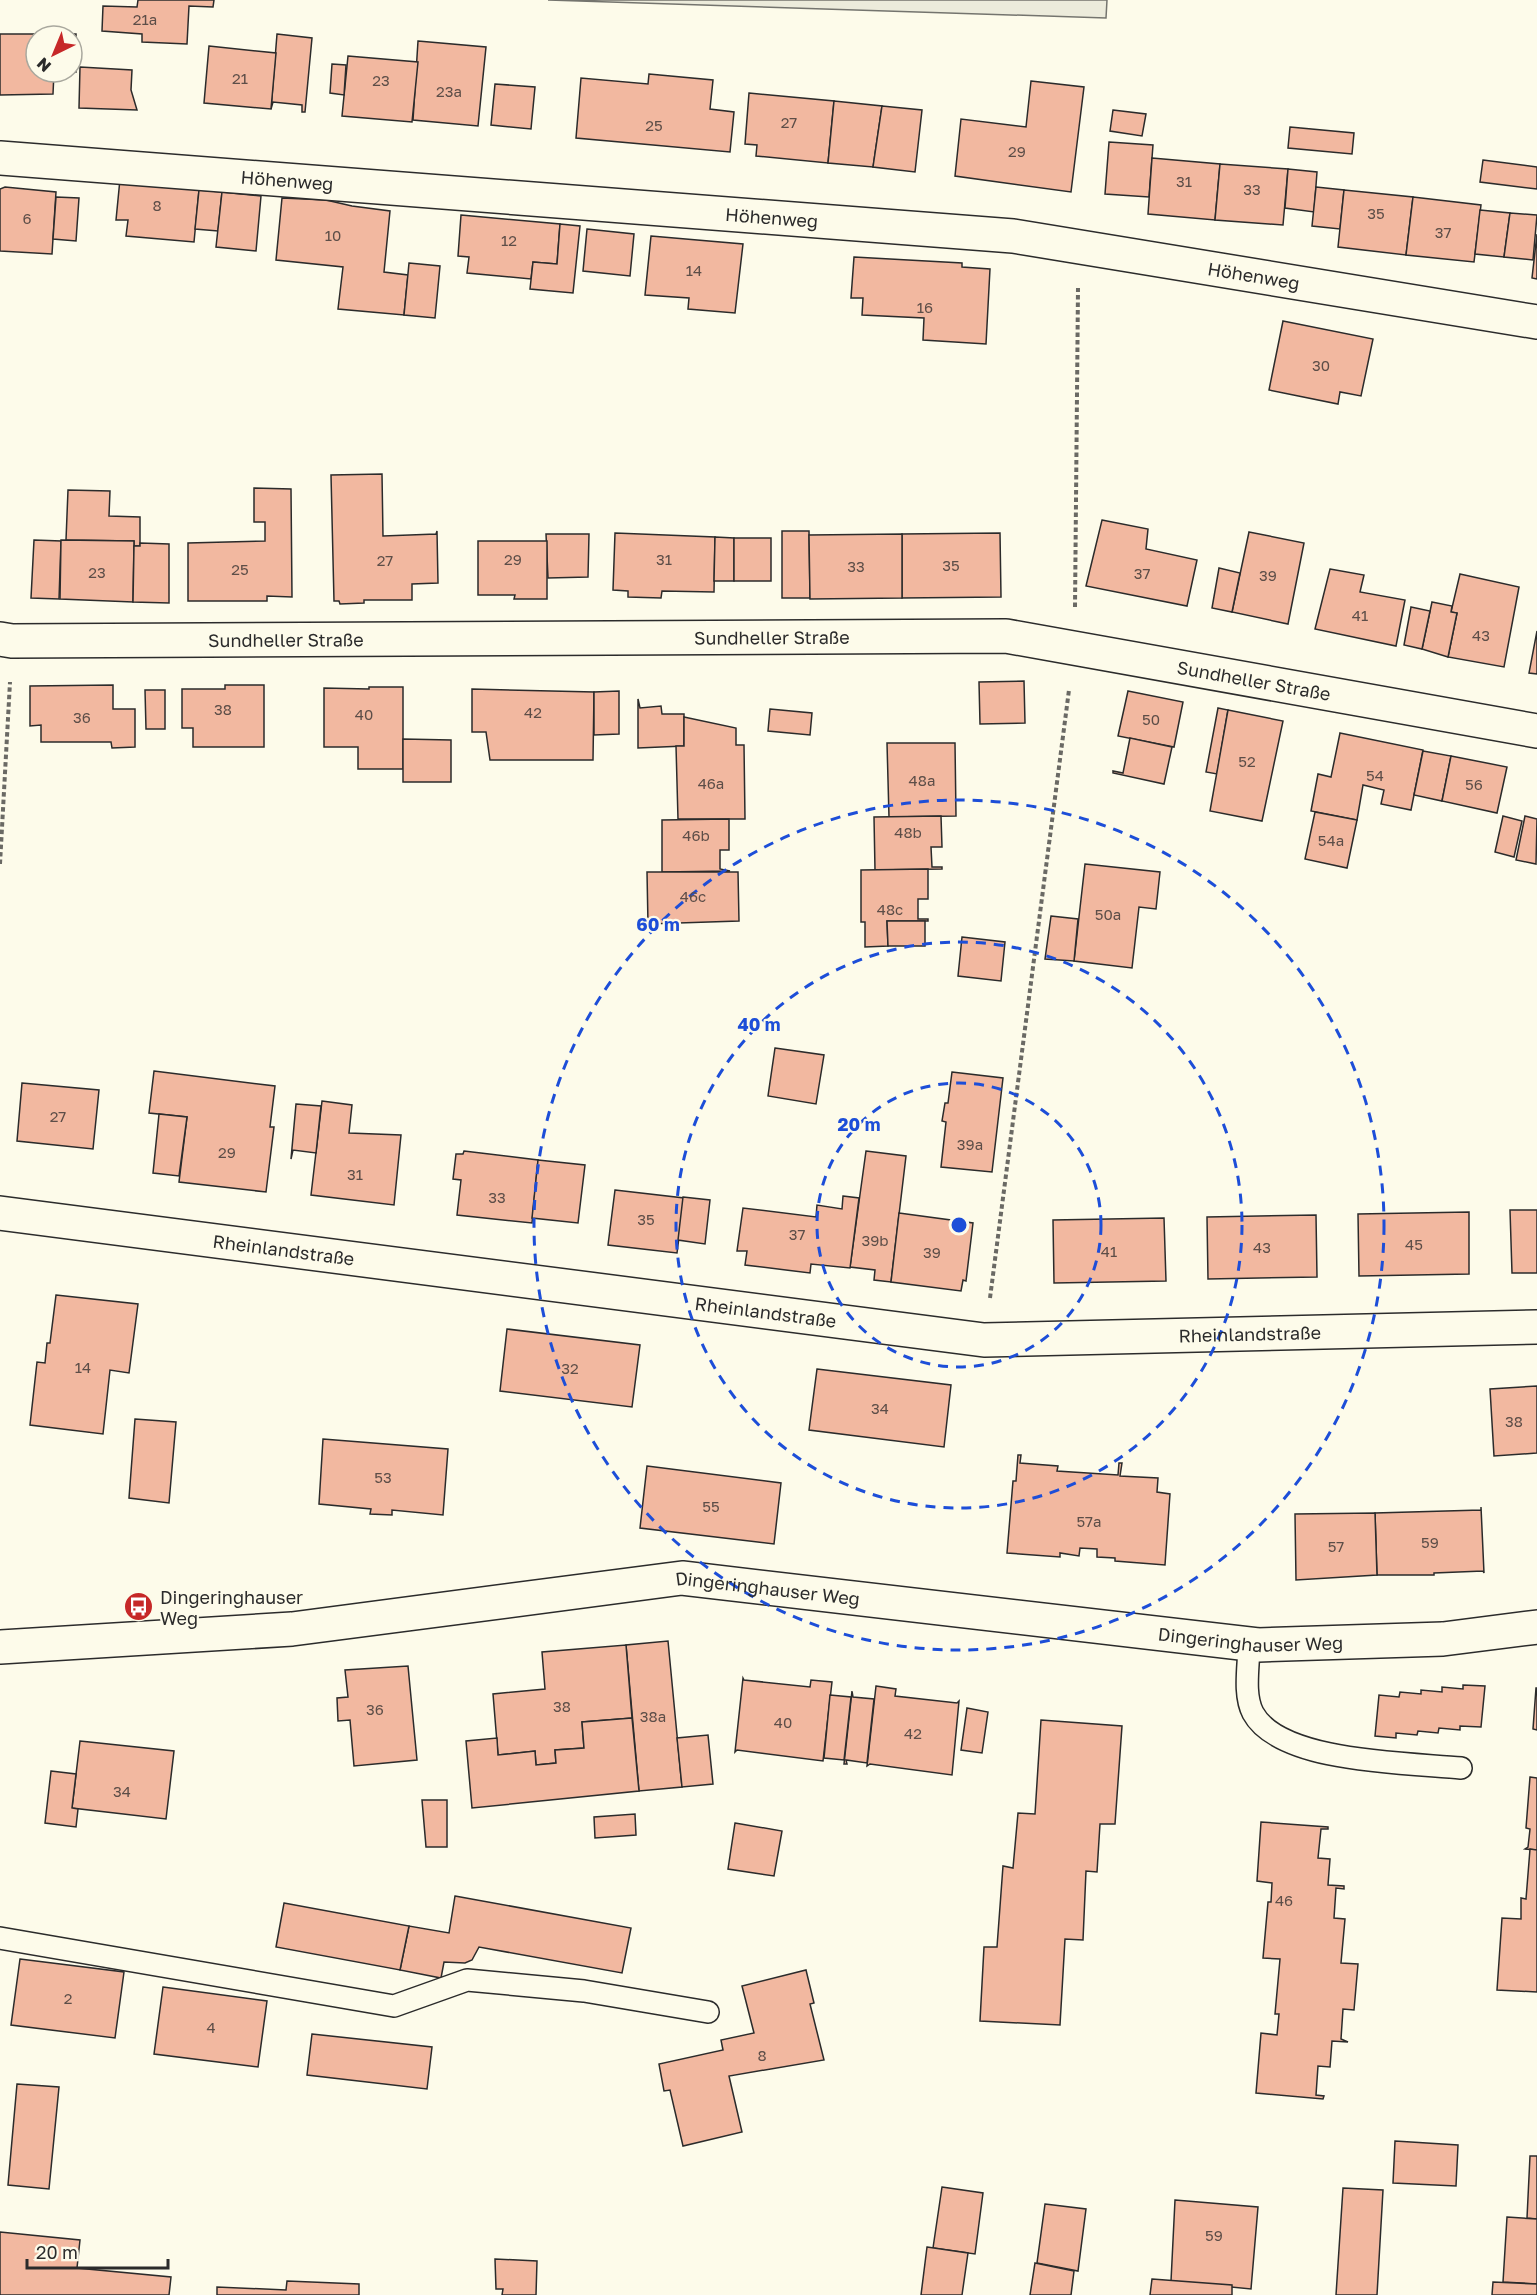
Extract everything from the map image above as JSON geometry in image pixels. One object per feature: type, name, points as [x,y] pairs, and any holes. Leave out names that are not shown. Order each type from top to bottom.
[{"type":"street","name":"Höhenweg","points":[[0,158],[1013,236],[1078,249],[1537,322]]},
{"type":"street","name":"Sundheller Straße","points":[[6,640],[1006,636],[1537,731]]},
{"type":"street","name":"Rheinlandstraße","points":[[0,1213],[984,1340],[1537,1327]]},
{"type":"street","name":"Dingeringhauser Weg","points":[[0,1647],[292,1629],[682,1578],[1249,1644],[1443,1639],[1537,1627]]},
{"type":"lane","points":[[1249,1644],[1248,1700],[1253,1714],[1264,1728],[1284,1740],[1305,1749],[1329,1754],[1461,1768]]},
{"type":"lane","points":[[0,1938],[394,2006],[466,1980],[584,1991],[708,2012]]},
{"type":"path","points":[[984,1340],[1075,649],[1078,249]]},
{"type":"path","points":[[0,864],[6,640]]},
{"type":"shaded area","points":[[548,0],[1107,0],[1106,18]]},
{"type":"building","points":[[138,0],[214,0],[213,7],[189,6],[187,44],[142,42],[142,34],[102,31],[103,6],[137,7]]},
{"type":"building","points":[[0,34],[24,34],[24,84],[53,84],[53,94],[0,95]]},
{"type":"building","points":[[277,34],[312,38],[305,112],[302,112],[302,105],[273,102],[271,109]]},
{"type":"building","points":[[418,41],[486,47],[478,126],[413,120]]},
{"type":"building","points":[[209,46],[276,53],[271,109],[204,103]]},
{"type":"building","points":[[348,56],[418,62],[412,122],[342,116]]},
{"type":"building","points":[[332,64],[346,65],[344,95],[330,93]]},
{"type":"building","points":[[84,67],[132,70],[131,90],[137,110],[79,108],[80,84],[84,84]]},
{"type":"building","points":[[649,74],[713,80],[710,109],[734,112],[730,152],[576,138],[581,78],[648,84]]},
{"type":"building","points":[[1031,81],[1084,87],[1071,192],[955,176],[961,119],[1026,127]]},
{"type":"building","points":[[495,84],[535,87],[531,129],[491,125]]},
{"type":"building","points":[[749,93],[834,101],[828,163],[756,156],[757,145],[745,144]]},
{"type":"building","points":[[834,101],[882,106],[873,167],[828,163]]},
{"type":"building","points":[[882,106],[922,110],[915,172],[873,167]]},
{"type":"building","points":[[1113,110],[1146,114],[1142,136],[1110,131]]},
{"type":"building","points":[[1290,127],[1354,133],[1352,154],[1288,148]]},
{"type":"building","points":[[1109,142],[1153,145],[1149,197],[1105,194]]},
{"type":"building","points":[[1152,158],[1220,164],[1215,220],[1148,214]]},
{"type":"building","points":[[1483,160],[1537,167],[1537,189],[1480,182]]},
{"type":"building","points":[[1220,164],[1288,169],[1283,225],[1215,220]]},
{"type":"building","points":[[1288,169],[1317,172],[1314,212],[1285,208]]},
{"type":"building","points":[[120,179],[199,190],[194,242],[126,236],[128,220],[116,220]]},
{"type":"building","points":[[5,187],[56,192],[52,254],[0,251],[0,189]]},
{"type":"building","points":[[1316,187],[1344,190],[1340,229],[1312,226]]},
{"type":"building","points":[[199,190],[222,192],[218,231],[195,229]]},
{"type":"building","points":[[1344,190],[1413,197],[1406,255],[1338,247]]},
{"type":"building","points":[[222,192],[261,196],[256,251],[216,247]]},
{"type":"building","points":[[56,197],[79,198],[76,241],[53,239]]},
{"type":"building","points":[[1413,197],[1481,205],[1474,262],[1406,255]]},
{"type":"building","points":[[282,198],[326,200],[390,211],[384,272],[408,275],[404,315],[338,309],[343,267],[276,260]]},
{"type":"building","points":[[1480,210],[1510,213],[1504,257],[1475,254]]},
{"type":"building","points":[[1510,213],[1537,215],[1533,260],[1504,257]]},
{"type":"building","points":[[461,215],[560,224],[557,264],[533,262],[531,279],[467,273],[469,257],[458,256]]},
{"type":"building","points":[[560,224],[580,226],[573,293],[530,289],[533,262],[557,264]]},
{"type":"building","points":[[587,229],[634,234],[630,276],[583,271]]},
{"type":"building","points":[[1537,234],[1537,279],[1532,278]]},
{"type":"building","points":[[651,236],[743,244],[735,313],[688,309],[689,298],[645,295]]},
{"type":"building","points":[[854,257],[962,263],[962,267],[990,269],[986,344],[923,340],[924,318],[862,315],[863,298],[851,298]]},
{"type":"building","points":[[409,263],[440,266],[435,318],[404,315]]},
{"type":"building","points":[[1283,321],[1373,339],[1361,396],[1340,392],[1338,404],[1269,390]]},
{"type":"building","points":[[382,474],[383,536],[436,534],[437,531],[438,583],[412,584],[412,600],[364,600],[364,603],[340,604],[339,601],[334,601],[331,475]]},
{"type":"building","points":[[254,488],[291,489],[292,597],[267,596],[267,601],[188,601],[188,543],[265,541],[265,522],[254,522]]},
{"type":"building","points":[[68,490],[110,491],[109,516],[140,517],[140,546],[134,546],[134,541],[66,540]]},
{"type":"building","points":[[1102,520],[1148,529],[1146,549],[1197,560],[1187,606],[1086,586]]},
{"type":"building","points":[[782,531],[809,531],[810,598],[782,598]]},
{"type":"building","points":[[1249,532],[1304,543],[1288,624],[1232,612]]},
{"type":"building","points":[[615,533],[715,537],[714,592],[662,591],[661,598],[628,597],[628,591],[613,590]]},
{"type":"building","points":[[1000,533],[1001,597],[902,598],[902,534]]},
{"type":"building","points":[[546,534],[589,534],[588,577],[548,578]]},
{"type":"building","points":[[902,534],[902,598],[810,599],[809,535]]},
{"type":"building","points":[[715,537],[734,538],[734,581],[714,581]]},
{"type":"building","points":[[734,538],[771,538],[771,581],[734,581]]},
{"type":"building","points":[[34,540],[61,541],[59,599],[31,598]]},
{"type":"building","points":[[61,540],[134,541],[133,602],[60,599]]},
{"type":"building","points":[[478,541],[547,541],[547,599],[514,599],[515,595],[478,595]]},
{"type":"building","points":[[140,543],[169,544],[169,603],[133,602],[134,546],[140,546]]},
{"type":"building","points":[[1219,568],[1240,573],[1232,612],[1212,608]]},
{"type":"building","points":[[1330,569],[1364,575],[1360,592],[1405,600],[1396,646],[1315,629]]},
{"type":"building","points":[[1460,574],[1519,587],[1504,667],[1448,657],[1457,613],[1451,612]]},
{"type":"building","points":[[1432,602],[1452,606],[1451,612],[1457,613],[1448,657],[1422,649]]},
{"type":"building","points":[[1411,607],[1430,611],[1422,649],[1404,645]]},
{"type":"building","points":[[1537,631],[1537,674],[1529,673]]},
{"type":"building","points":[[1024,681],[1025,723],[980,724],[979,682]]},
{"type":"building","points":[[113,685],[113,709],[135,709],[135,747],[112,748],[111,742],[41,742],[41,725],[30,726],[30,686]]},
{"type":"building","points":[[225,685],[264,685],[264,747],[193,747],[193,728],[182,728],[182,689],[225,689]]},
{"type":"building","points":[[369,687],[403,687],[403,769],[358,769],[358,747],[324,747],[324,688],[369,689]]},
{"type":"building","points":[[472,689],[594,692],[593,760],[490,760],[486,732],[472,732]]},
{"type":"building","points":[[145,690],[165,690],[165,729],[146,729]]},
{"type":"building","points":[[619,691],[619,734],[594,735],[594,692]]},
{"type":"building","points":[[1128,691],[1183,702],[1174,747],[1118,736]]},
{"type":"building","points":[[638,699],[640,708],[661,706],[662,714],[684,714],[684,746],[638,748]]},
{"type":"building","points":[[1218,708],[1228,710],[1217,774],[1206,772]]},
{"type":"building","points":[[770,709],[812,713],[810,735],[768,731]]},
{"type":"building","points":[[1228,710],[1283,721],[1262,821],[1210,811]]},
{"type":"building","points":[[684,717],[736,728],[736,745],[744,745],[745,819],[678,819],[676,746],[684,746]]},
{"type":"building","points":[[1340,733],[1423,750],[1411,810],[1381,804],[1384,790],[1363,785],[1357,820],[1311,811],[1318,774],[1331,777]]},
{"type":"building","points":[[1130,738],[1172,747],[1164,784],[1113,773],[1113,771],[1123,773]]},
{"type":"building","points":[[403,739],[451,740],[451,782],[403,782]]},
{"type":"building","points":[[887,743],[955,743],[956,816],[889,817]]},
{"type":"building","points":[[1423,751],[1451,756],[1442,801],[1414,795]]},
{"type":"building","points":[[1451,756],[1507,767],[1497,813],[1442,801]]},
{"type":"building","points":[[1315,812],[1357,820],[1347,868],[1305,859]]},
{"type":"building","points":[[941,816],[942,847],[931,847],[932,867],[942,867],[942,869],[875,870],[874,817]]},
{"type":"building","points":[[1503,816],[1522,821],[1514,857],[1495,852]]},
{"type":"building","points":[[1525,816],[1537,819],[1536,864],[1516,860]]},
{"type":"building","points":[[729,819],[729,850],[720,850],[720,869],[730,871],[662,872],[662,820]]},
{"type":"building","points":[[1085,864],[1160,872],[1156,909],[1139,907],[1132,968],[1074,961]]},
{"type":"building","points":[[928,869],[928,899],[918,899],[918,919],[928,919],[928,921],[887,921],[888,946],[865,947],[865,922],[861,922],[861,870]]},
{"type":"building","points":[[647,872],[738,872],[739,921],[648,924]]},
{"type":"building","points":[[1051,916],[1078,919],[1074,961],[1045,959]]},
{"type":"building","points":[[887,921],[925,921],[925,946],[888,946]]},
{"type":"building","points":[[962,937],[1005,942],[1001,981],[958,976]]},
{"type":"building","points":[[775,1048],[824,1055],[816,1104],[768,1096]]},
{"type":"building","points":[[154,1071],[275,1086],[270,1127],[274,1127],[266,1192],[179,1182],[187,1117],[149,1113]]},
{"type":"building","points":[[952,1072],[1003,1078],[992,1172],[941,1167],[946,1122],[942,1121],[945,1103],[948,1103]]},
{"type":"building","points":[[22,1083],[99,1090],[93,1149],[17,1141]]},
{"type":"building","points":[[322,1101],[352,1105],[349,1133],[401,1135],[394,1205],[311,1195]]},
{"type":"building","points":[[296,1104],[321,1106],[316,1153],[293,1150],[291,1159]]},
{"type":"building","points":[[159,1114],[187,1117],[179,1176],[153,1173]]},
{"type":"building","points":[[464,1151],[538,1160],[532,1223],[457,1215],[461,1180],[453,1179],[456,1154],[463,1154]]},
{"type":"building","points":[[866,1151],[906,1156],[891,1282],[874,1280],[875,1270],[850,1267]]},
{"type":"building","points":[[538,1160],[585,1165],[578,1223],[532,1218]]},
{"type":"building","points":[[615,1190],[684,1198],[677,1253],[608,1245]]},
{"type":"building","points":[[843,1196],[859,1198],[850,1268],[811,1264],[810,1273],[745,1265],[747,1251],[737,1251],[743,1208],[816,1217],[817,1205],[842,1209]]},
{"type":"building","points":[[683,1197],[710,1200],[705,1244],[678,1240]]},
{"type":"building","points":[[1510,1210],[1537,1210],[1537,1273],[1512,1273]]},
{"type":"building","points":[[1469,1212],[1469,1274],[1359,1276],[1358,1214]]},
{"type":"building","points":[[899,1213],[973,1223],[966,1281],[963,1280],[961,1291],[891,1282]]},
{"type":"building","points":[[1316,1215],[1317,1277],[1208,1279],[1207,1217]]},
{"type":"building","points":[[1164,1218],[1166,1281],[1054,1283],[1053,1220]]},
{"type":"building","points":[[56,1295],[138,1304],[129,1373],[110,1370],[103,1434],[30,1425],[37,1362],[45,1363]]},
{"type":"building","points":[[507,1329],[640,1345],[632,1407],[500,1391]]},
{"type":"building","points":[[817,1369],[951,1385],[944,1447],[809,1430]]},
{"type":"building","points":[[1537,1386],[1537,1453],[1494,1456],[1490,1389]]},
{"type":"building","points":[[135,1419],[176,1422],[169,1503],[129,1498]]},
{"type":"building","points":[[323,1439],[448,1449],[443,1515],[392,1510],[392,1515],[370,1514],[371,1509],[319,1504]]},
{"type":"building","points":[[1018,1455],[1021,1455],[1020,1463],[1058,1466],[1057,1471],[1118,1475],[1119,1463],[1122,1463],[1120,1476],[1158,1478],[1157,1492],[1170,1494],[1165,1565],[1115,1561],[1115,1558],[1097,1557],[1097,1549],[1080,1548],[1079,1556],[1060,1553],[1060,1557],[1007,1553],[1013,1481],[1016,1481]]},
{"type":"building","points":[[647,1466],[781,1483],[774,1544],[640,1528]]},
{"type":"building","points":[[1481,1507],[1484,1573],[1483,1571],[1434,1573],[1434,1575],[1377,1575],[1375,1513],[1481,1510]]},
{"type":"building","points":[[1375,1513],[1377,1575],[1296,1580],[1295,1514]]},
{"type":"building","points":[[668,1641],[682,1787],[639,1791],[626,1645]]},
{"type":"building","points":[[626,1645],[632,1718],[582,1722],[584,1748],[555,1750],[556,1763],[536,1765],[535,1751],[498,1755],[493,1694],[545,1689],[542,1652]]},
{"type":"building","points":[[408,1666],[417,1760],[354,1766],[350,1720],[338,1721],[337,1698],[348,1697],[345,1670]]},
{"type":"building","points":[[743,1678],[744,1680],[810,1687],[811,1680],[832,1682],[823,1761],[737,1750],[735,1752]]},
{"type":"building","points":[[1463,1685],[1485,1686],[1481,1727],[1460,1726],[1460,1730],[1439,1728],[1438,1733],[1418,1731],[1417,1735],[1396,1733],[1396,1738],[1375,1736],[1379,1695],[1399,1697],[1400,1692],[1421,1694],[1421,1690],[1442,1692],[1442,1687],[1463,1689]]},
{"type":"building","points":[[876,1686],[896,1689],[895,1696],[957,1703],[959,1701],[952,1775],[870,1764],[867,1766]]},
{"type":"building","points":[[1537,1688],[1537,1730],[1533,1729]]},
{"type":"building","points":[[852,1691],[853,1697],[874,1699],[867,1763],[846,1760],[847,1764],[844,1764]]},
{"type":"building","points":[[830,1695],[851,1697],[844,1760],[824,1758]]},
{"type":"building","points":[[967,1708],[988,1712],[982,1753],[961,1750]]},
{"type":"building","points":[[632,1718],[639,1791],[472,1808],[466,1741],[497,1738],[498,1755],[535,1751],[536,1765],[556,1763],[555,1750],[584,1748],[582,1722]]},
{"type":"building","points":[[1041,1720],[1122,1726],[1115,1824],[1100,1824],[1097,1872],[1086,1871],[1083,1940],[1065,1939],[1060,2025],[980,2021],[984,1947],[997,1947],[1003,1866],[1013,1868],[1018,1813],[1035,1814]]},
{"type":"building","points":[[708,1735],[713,1784],[682,1787],[677,1738]]},
{"type":"building","points":[[80,1741],[174,1751],[166,1819],[72,1808]]},
{"type":"building","points":[[51,1771],[76,1774],[72,1808],[78,1809],[76,1827],[45,1823]]},
{"type":"building","points":[[1530,1777],[1537,1778],[1537,1850],[1525,1849],[1528,1847],[1530,1829],[1526,1828]]},
{"type":"building","points":[[422,1800],[447,1800],[447,1847],[426,1847]]},
{"type":"building","points":[[635,1814],[636,1835],[595,1838],[594,1817]]},
{"type":"building","points":[[1261,1822],[1328,1827],[1328,1829],[1321,1829],[1318,1858],[1330,1859],[1328,1885],[1344,1886],[1344,1889],[1336,1888],[1334,1918],[1345,1919],[1341,1963],[1358,1964],[1354,2010],[1343,2009],[1341,2039],[1348,2042],[1332,2041],[1330,2067],[1318,2066],[1316,2095],[1324,2096],[1323,2099],[1256,2093],[1261,2033],[1277,2035],[1279,2014],[1275,2014],[1280,1959],[1263,1958],[1272,1883],[1257,1881]]},
{"type":"building","points":[[735,1823],[782,1831],[774,1876],[728,1869]]},
{"type":"building","points":[[1530,1849],[1537,1850],[1537,1992],[1497,1990],[1502,1918],[1521,1919],[1521,1898],[1526,1899]]},
{"type":"building","points":[[455,1896],[631,1928],[622,1973],[479,1947],[472,1960],[465,1963],[444,1962],[441,1978],[400,1970],[409,1926],[449,1933]]},
{"type":"building","points":[[284,1903],[409,1926],[400,1970],[276,1947]]},
{"type":"building","points":[[20,1959],[124,1972],[115,2038],[11,2025]]},
{"type":"building","points":[[806,1970],[814,2003],[810,2004],[824,2060],[729,2076],[742,2132],[683,2146],[670,2090],[664,2091],[659,2064],[723,2050],[721,2040],[754,2033],[742,1986]]},
{"type":"building","points":[[163,1987],[267,2001],[258,2067],[154,2054]]},
{"type":"building","points":[[312,2034],[432,2047],[427,2089],[307,2075]]},
{"type":"building","points":[[17,2084],[59,2087],[49,2189],[8,2185]]},
{"type":"building","points":[[1395,2141],[1458,2145],[1456,2186],[1393,2183]]},
{"type":"building","points":[[1530,2156],[1537,2156],[1537,2219],[1527,2218]]},
{"type":"building","points":[[942,2187],[983,2193],[975,2254],[933,2248]]},
{"type":"building","points":[[1343,2188],[1383,2190],[1377,2295],[1336,2295]]},
{"type":"building","points":[[1175,2200],[1258,2207],[1251,2289],[1171,2281]]},
{"type":"building","points":[[1045,2204],[1086,2209],[1078,2271],[1037,2263]]},
{"type":"building","points":[[1507,2217],[1537,2219],[1537,2284],[1503,2282]]},
{"type":"building","points":[[0,2232],[80,2240],[77,2268],[171,2277],[169,2295],[0,2295]]},
{"type":"building","points":[[927,2247],[968,2253],[962,2295],[921,2295]]},
{"type":"building","points":[[495,2259],[537,2261],[536,2295],[502,2295],[503,2289],[496,2289]]},
{"type":"building","points":[[1035,2263],[1074,2271],[1071,2295],[1030,2295]]},
{"type":"building","points":[[1152,2279],[1232,2285],[1232,2295],[1150,2295]]},
{"type":"building","points":[[287,2281],[359,2284],[359,2295],[217,2295],[217,2287],[286,2290]]},
{"type":"building","points":[[1493,2282],[1537,2284],[1537,2295],[1492,2295]]},
{"type":"place","name":"Dingeringhauser Weg","points":[[139,1607]]}]
